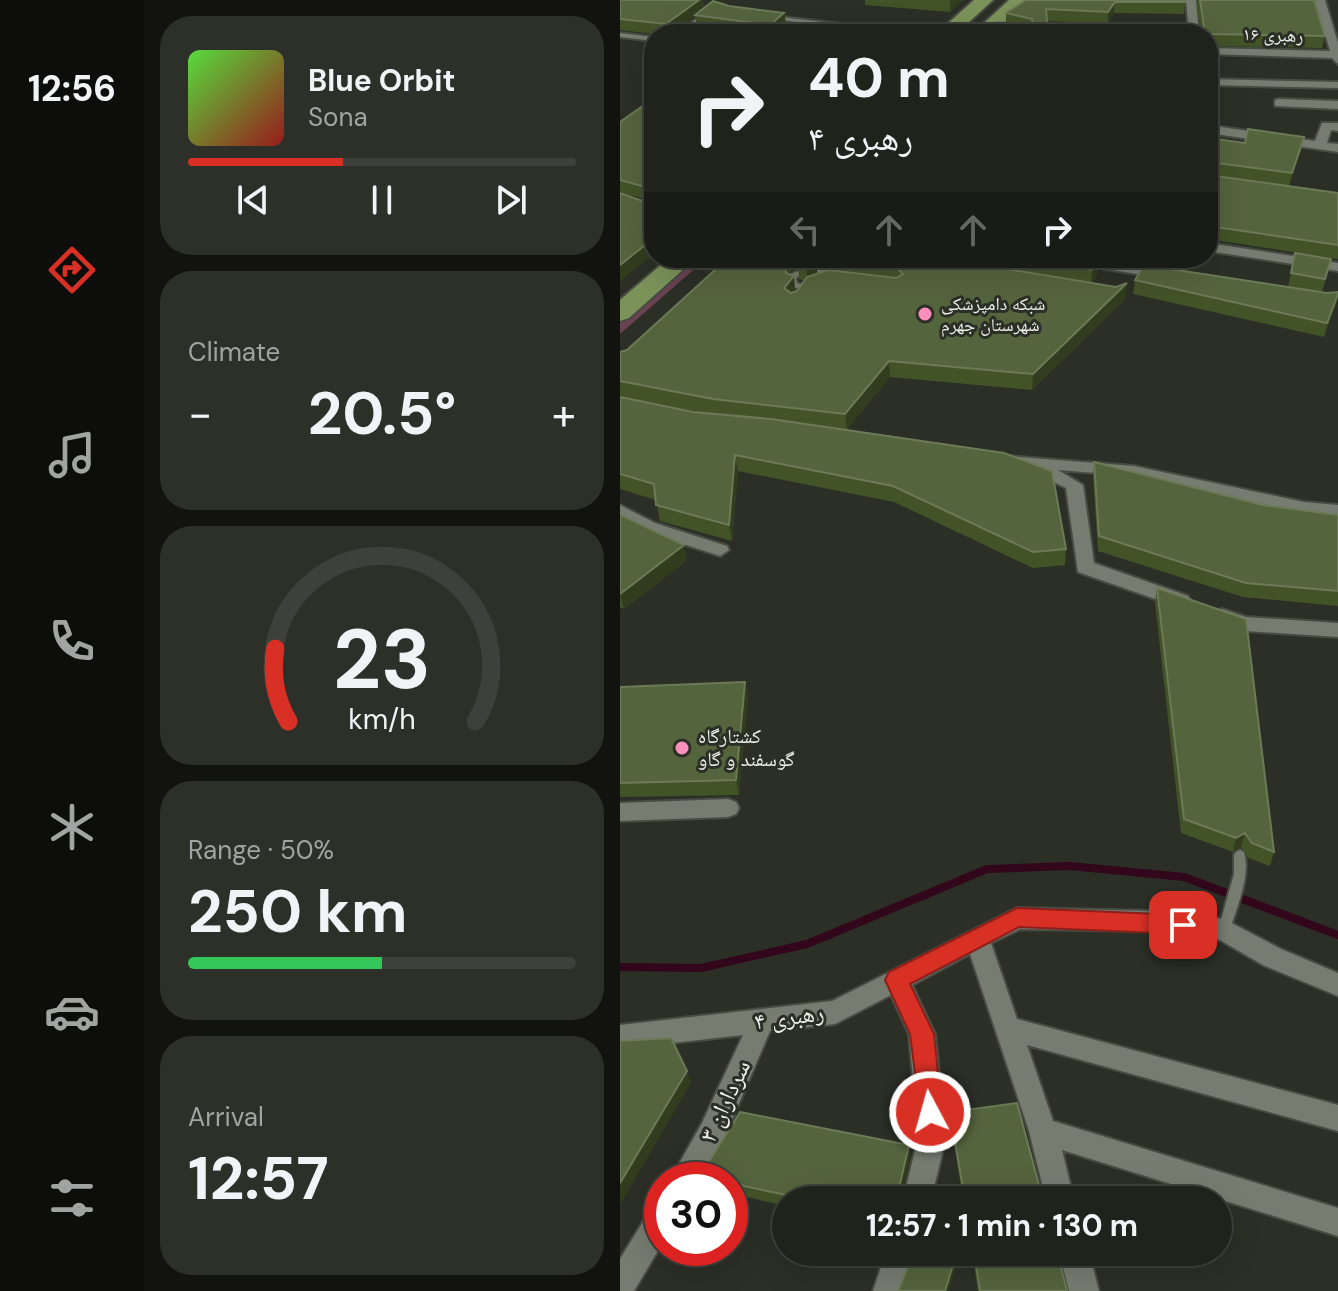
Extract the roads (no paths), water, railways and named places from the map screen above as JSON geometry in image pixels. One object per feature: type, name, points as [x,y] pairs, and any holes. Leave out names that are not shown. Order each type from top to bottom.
[{"type":"main road","points":[[956,24],[984,0]]},
{"type":"main road","points":[[997,24],[1019,0]]},
{"type":"main road","points":[[620,313],[672,268]]},
{"type":"street","points":[[1191,0],[1193,24]]},
{"type":"street","points":[[1321,3],[1338,7]]},
{"type":"street","points":[[1321,3],[1334,36],[1337,58]]},
{"type":"street","name":"رهبری ۱۶","points":[[1218,52],[1337,58]]},
{"type":"street","points":[[1218,82],[1338,85]]},
{"type":"street","points":[[1279,103],[1338,105]]},
{"type":"street","points":[[1320,145],[1327,126]]},
{"type":"street","points":[[1218,130],[1338,148]]},
{"type":"street","points":[[1218,249],[1338,267]]},
{"type":"street","points":[[1128,284],[1138,268]]},
{"type":"street","points":[[1152,268],[1183,278]]},
{"type":"street","points":[[983,457],[1031,464],[1134,471],[1304,508],[1338,511]]},
{"type":"street","points":[[1031,464],[1074,485],[1085,567],[1245,624],[1338,630]]},
{"type":"street","points":[[620,511],[649,527],[720,550]]},
{"type":"street","points":[[620,812],[728,808]]},
{"type":"street","name":"رهبری ۴","points":[[620,1037],[835,1012],[1017,918],[1226,919]]},
{"type":"street","points":[[1226,919],[1272,957],[1338,985]]},
{"type":"street","points":[[977,938],[1043,1131],[1057,1186]]},
{"type":"street","points":[[897,980],[922,1034],[932,1138],[920,1186]]},
{"type":"street","name":"سرداران ۳","points":[[695,1162],[712,1133],[762,1021]]},
{"type":"street","points":[[1008,1028],[1338,1118]]},
{"type":"street","points":[[1043,1131],[1338,1222]]},
{"type":"street","points":[[620,1287],[644,1247]]},
{"type":"street","points":[[888,1291],[896,1266]]},
{"type":"street","points":[[1078,1266],[1084,1291]]},
{"type":"lane","points":[[692,24],[715,6]]},
{"type":"lane","points":[[761,17],[822,24]]},
{"type":"lane","points":[[620,35],[644,38]]},
{"type":"lane","points":[[776,275],[792,277],[811,270],[822,272],[826,279]]},
{"type":"lane","points":[[792,277],[794,285],[802,292],[820,285],[826,279]]},
{"type":"lane","points":[[826,279],[840,281]]},
{"type":"lane","points":[[1226,919],[1240,874],[1240,855]]},
{"type":"waterway","points":[[620,967],[701,968],[807,944],[987,869],[1070,866],[1184,877],[1338,935]]},
{"type":"place","name":"شبکه دامپزشکی شهرستان جهرم","points":[[925,314]]},
{"type":"place","name":"کشتارگاه گوسفند و گاو","points":[[682,748]]}]
